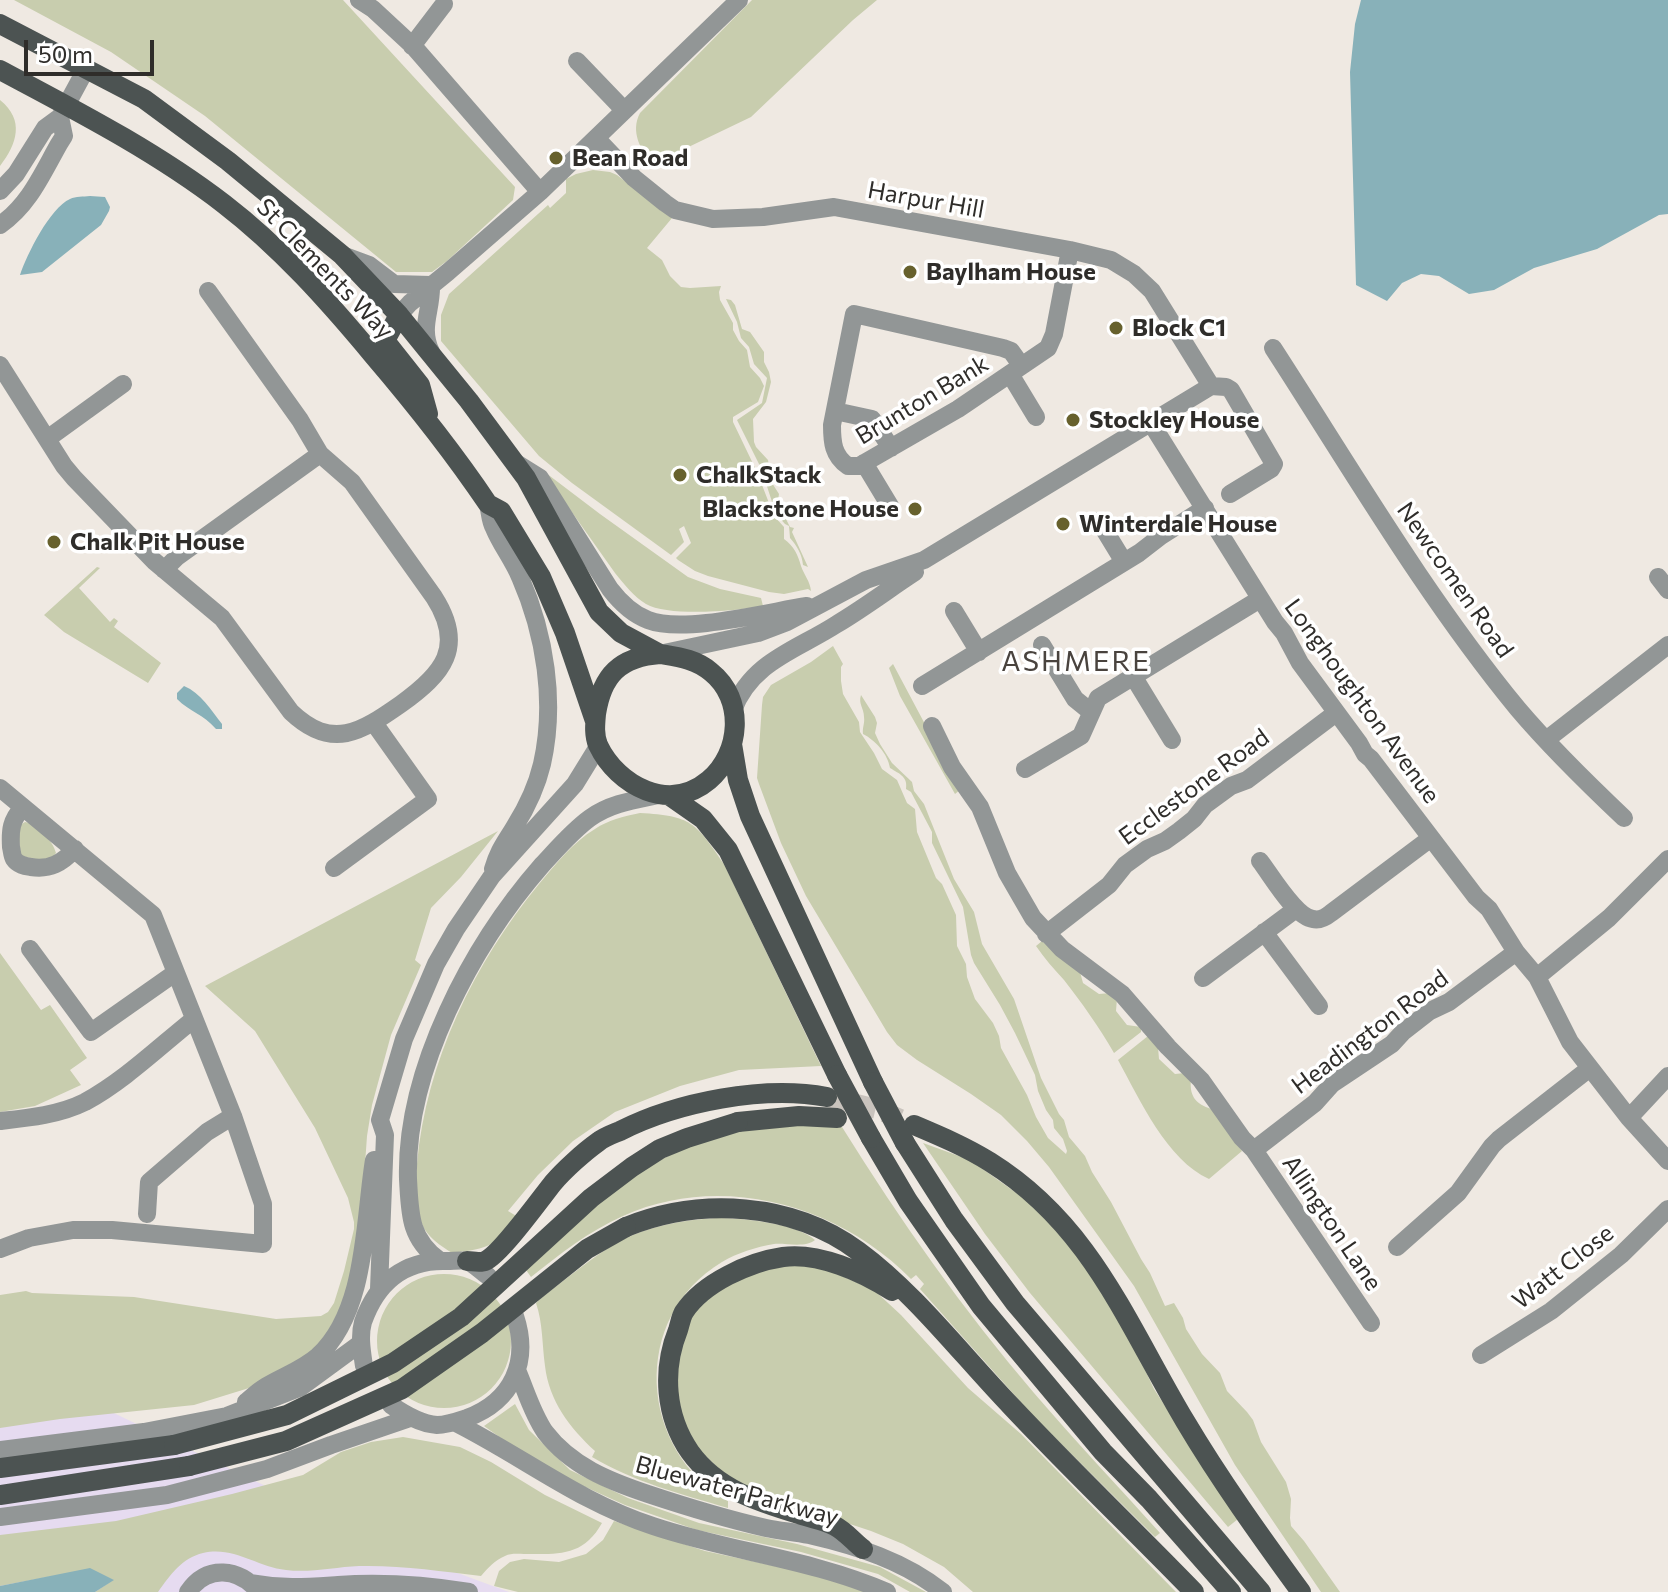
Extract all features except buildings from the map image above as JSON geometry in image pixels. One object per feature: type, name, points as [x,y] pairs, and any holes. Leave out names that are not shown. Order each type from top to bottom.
[{"type":"main road","name":"St Clements Way","points":[[0,24],[144,99],[228,161],[342,255],[399,315],[526,478],[599,612],[621,633],[660,654]]},
{"type":"main road","name":"St Clements Way","points":[[0,70],[63,111],[153,155],[236,214],[284,257],[354,330],[431,425],[488,504],[501,511],[541,577],[565,633],[595,721]]},
{"type":"main road","name":"St Clements Way","points":[[399,315],[386,342],[420,385],[431,425]]},
{"type":"main road","points":[[1231,1592],[1103,1452],[990,1317],[931,1236],[871,1138],[837,1075],[728,850],[712,828],[703,819],[664,796],[643,789],[611,764],[599,745],[595,721],[602,690],[614,671],[632,659],[660,654],[690,660],[711,671],[728,692],[735,720],[732,744],[738,780],[750,816],[873,1082],[913,1133],[969,1241],[1031,1324],[1261,1592]]},
{"type":"main road","points":[[664,796],[684,793],[707,781],[721,766],[732,744]]},
{"type":"main road","points":[[467,1261],[485,1261],[506,1241],[556,1180],[599,1141],[640,1121],[715,1100],[806,1093],[827,1097]]},
{"type":"main road","points":[[0,1468],[174,1445],[287,1415],[393,1363],[461,1317],[591,1198],[660,1149],[738,1122],[799,1116],[837,1118]]},
{"type":"main road","points":[[913,1133],[947,1139],[1010,1175],[1046,1205],[1075,1237],[1126,1313],[1193,1435],[1301,1592]]},
{"type":"main road","points":[[0,1495],[189,1466],[286,1441],[402,1389],[482,1333],[572,1259],[626,1227],[650,1218],[701,1208],[748,1209],[819,1229],[856,1249],[887,1275],[1012,1408],[1194,1592]]},
{"type":"main road","points":[[863,1549],[836,1526],[752,1499],[731,1489],[698,1462],[682,1439],[671,1407],[668,1371],[673,1344],[683,1314],[713,1284],[743,1268],[783,1257],[809,1257],[852,1269],[925,1314]]},
{"type":"street","points":[[399,315],[540,192],[739,0]]},
{"type":"street","points":[[369,3],[412,46],[540,192]]},
{"type":"street","points":[[412,46],[444,4]]},
{"type":"street","points":[[577,61],[624,110]]},
{"type":"street","points":[[0,191],[16,174],[45,128],[63,111],[86,69]]},
{"type":"street","points":[[0,225],[24,204],[64,136],[63,111]]},
{"type":"street","name":"Harpur Hill","points":[[596,138],[641,184],[675,210],[713,219],[763,217],[834,207],[1111,260],[1124,266],[1154,293],[1211,386]]},
{"type":"street","name":"Brunton Bank","points":[[1016,370],[1013,353],[1007,349],[854,314],[835,411],[832,439],[836,454],[842,462],[857,467],[949,415],[1016,370],[1044,351],[1051,344],[1070,250]]},
{"type":"street","points":[[342,255],[369,265],[394,284],[431,285]]},
{"type":"street","points":[[431,285],[425,338],[434,359]]},
{"type":"street","points":[[0,365],[74,478],[131,539],[227,623],[291,712],[304,724],[321,732],[337,735],[360,730],[433,679],[444,662],[449,627],[434,597],[352,482],[320,454],[300,420],[208,291]]},
{"type":"street","name":"Newcomen Road","points":[[1273,348],[1434,597],[1517,708],[1624,818]]},
{"type":"street","points":[[1016,370],[1036,417]]},
{"type":"street","points":[[47,439],[123,384]]},
{"type":"street","points":[[660,654],[758,633],[787,622],[866,580],[924,560],[1211,386],[1231,390],[1274,464],[1230,494]]},
{"type":"street","points":[[835,411],[871,419],[891,448]]},
{"type":"street","name":"Longhoughton Avenue","points":[[1151,423],[1300,663],[1365,754],[1476,897],[1489,909],[1516,952],[1537,977],[1570,1042],[1629,1118],[1668,1161]]},
{"type":"street","points":[[164,570],[177,557],[320,454]]},
{"type":"street","points":[[513,461],[540,478],[610,589],[646,620],[662,624],[690,624],[821,603]]},
{"type":"street","points":[[864,463],[890,506]]},
{"type":"street","points":[[488,504],[493,528],[517,570],[531,610],[543,656],[549,708],[544,753],[536,785],[499,851],[492,876]]},
{"type":"street","points":[[922,686],[1124,562],[1205,508]]},
{"type":"street","points":[[1099,521],[1124,562]]},
{"type":"street","points":[[733,710],[746,687],[768,663],[859,610],[916,571],[924,560]]},
{"type":"street","points":[[1025,769],[1078,738],[1098,698],[1260,599]]},
{"type":"street","points":[[954,611],[979,652]]},
{"type":"street","points":[[1042,645],[1075,699],[1091,712]]},
{"type":"street","points":[[1546,740],[1668,645]]},
{"type":"street","points":[[1133,676],[1172,740]]},
{"type":"street","name":"Ecclestone Road","points":[[1046,934],[1109,885],[1125,865],[1147,849],[1165,841],[1232,785],[1247,780],[1336,713]]},
{"type":"street","points":[[334,868],[428,799],[374,723]]},
{"type":"street","name":"Allington Lane","points":[[932,726],[952,767],[980,807],[1004,866],[1033,918],[1062,949],[1119,990],[1168,1047],[1195,1072],[1254,1150],[1371,1323]]},
{"type":"street","points":[[227,1416],[265,1387],[312,1361],[340,1328],[361,1255],[380,1120],[404,1039],[429,979],[456,929],[492,876],[575,784],[599,745]]},
{"type":"street","points":[[0,788],[153,915],[223,1087],[263,1204],[263,1244],[112,1230],[73,1230],[29,1238],[0,1249]]},
{"type":"street","points":[[439,1260],[427,1251],[415,1231],[410,1208],[408,1157],[417,1099],[452,1001],[495,926],[566,839],[592,817],[614,805],[664,796]]},
{"type":"street","points":[[23,807],[13,818],[10,831],[13,856],[17,862],[34,868],[49,868],[75,849]]},
{"type":"street","points":[[1260,861],[1296,909],[1314,920],[1326,916],[1431,838]]},
{"type":"street","points":[[1537,977],[1609,918],[1668,859]]},
{"type":"street","points":[[1203,978],[1296,909]]},
{"type":"street","points":[[1264,932],[1319,1006]]},
{"type":"street","points":[[30,949],[91,1032],[175,973]]},
{"type":"street","name":"Headington Road","points":[[1254,1150],[1315,1103],[1332,1084],[1390,1046],[1430,1011],[1449,1002],[1516,952]]},
{"type":"street","points":[[0,1121],[42,1115],[83,1103],[110,1086],[194,1019]]},
{"type":"street","points":[[1397,1247],[1458,1193],[1499,1139],[1590,1068]]},
{"type":"street","points":[[1629,1118],[1668,1076]]},
{"type":"street","points":[[147,1214],[149,1182],[207,1132],[233,1116]]},
{"type":"street","points":[[364,1366],[361,1343],[363,1324],[379,1289],[385,1135],[380,1120]]},
{"type":"street","name":"Watt Close","points":[[1481,1355],[1563,1302],[1621,1255],[1668,1209]]},
{"type":"street","points":[[379,1289],[398,1272],[418,1262],[467,1261],[488,1276]]},
{"type":"street","points":[[391,1405],[410,1418],[436,1425],[477,1414],[494,1403],[508,1388],[517,1370],[520,1345],[515,1316]]},
{"type":"street","points":[[0,1450],[144,1432],[227,1416],[301,1387],[361,1343]]},
{"type":"street","name":"Bluewater Parkway","points":[[517,1370],[533,1410],[546,1432],[569,1457],[599,1476],[627,1488],[767,1528],[863,1549],[913,1571],[943,1592]]},
{"type":"street","points":[[0,1517],[167,1495],[267,1469],[410,1418]]},
{"type":"street","points":[[454,1422],[554,1481],[618,1513],[654,1527],[832,1571],[887,1592]]},
{"type":"street","points":[[188,1592],[201,1579],[227,1572],[240,1576],[255,1588],[392,1584],[469,1592]]},
{"type":"shaded area","points":[[0,1401],[93,1403],[409,1555],[509,1592],[0,1592]]},
{"type":"green space","points":[[14,0],[343,0],[515,187],[513,200],[432,272],[396,272],[205,116],[111,52]]},
{"type":"green space","points":[[752,0],[877,0],[751,117],[651,165],[636,134],[640,113]]},
{"type":"green space","points":[[0,100],[13,116],[16,132],[11,149],[0,166]]},
{"type":"green space","points":[[593,170],[617,175],[672,218],[647,248],[662,260],[670,276],[681,287],[721,286],[720,300],[733,323],[733,330],[747,350],[750,367],[764,386],[758,402],[733,417],[733,422],[774,516],[784,527],[784,539],[797,554],[811,591],[769,592],[708,576],[678,560],[676,558],[691,543],[684,526],[679,529],[684,542],[671,555],[572,483],[539,456],[441,341],[441,315],[449,294],[548,205],[550,208],[566,193],[566,179]]},
{"type":"green space","points":[[726,299],[735,305],[742,329],[750,332],[764,352],[771,382],[766,402],[753,419],[754,442],[768,460],[772,483],[779,494],[777,506],[790,527],[794,528],[792,532],[808,567],[803,565],[799,550],[790,538],[789,526],[776,514],[761,468],[737,420],[762,403],[767,378],[754,364]]},
{"type":"green space","points":[[542,470],[688,577],[720,589],[761,598],[763,606],[686,612],[646,604],[615,573]]},
{"type":"green space","points":[[97,567],[100,568],[79,588],[110,622],[114,618],[118,621],[114,627],[161,663],[148,683],[64,632],[44,615]]},
{"type":"green space","points":[[833,646],[843,664],[843,694],[859,722],[860,732],[882,769],[897,780],[907,803],[915,809],[917,832],[956,915],[957,946],[966,964],[975,999],[993,1023],[1001,1048],[1036,1117],[1048,1138],[1066,1154],[1063,1139],[1054,1128],[1038,1091],[1035,1075],[1015,1033],[974,963],[963,907],[932,843],[932,832],[911,792],[906,789],[904,779],[890,768],[880,748],[863,734],[861,695],[875,717],[875,733],[880,744],[892,763],[912,782],[914,791],[924,804],[954,879],[974,912],[982,944],[1014,999],[1041,1078],[1064,1120],[1069,1137],[1085,1156],[1165,1306],[1174,1303],[1202,1354],[1220,1373],[1227,1391],[1253,1420],[1261,1442],[1286,1482],[1291,1499],[1291,1526],[1340,1592],[1321,1592],[1235,1465],[1134,1286],[1049,1167],[1001,1115],[897,1045],[806,896],[781,843],[757,778],[762,705],[771,685]]},
{"type":"green space","points":[[893,664],[960,790],[955,794],[900,696],[889,668]]},
{"type":"green space","points":[[640,813],[682,819],[698,830],[714,850],[724,864],[821,1066],[739,1070],[680,1086],[615,1112],[573,1141],[538,1175],[508,1211],[518,1217],[503,1235],[483,1247],[452,1253],[424,1229],[419,1217],[416,1187],[422,1126],[431,1088],[457,1015],[474,980],[515,915],[558,862],[579,840],[600,826]]},
{"type":"green space","points":[[25,822],[40,830],[52,843],[56,853],[49,862],[21,856],[17,827]]},
{"type":"green space","points":[[498,831],[431,908],[415,960],[421,965],[391,1035],[372,1105],[361,1221],[344,1305],[315,1352],[249,1388],[194,1405],[0,1428],[0,1295],[26,1291],[134,1297],[276,1319],[321,1316],[328,1312],[334,1303],[354,1229],[348,1198],[315,1128],[255,1031],[205,986]]},
{"type":"green space","points":[[1042,941],[1080,972],[1083,983],[1099,994],[1111,993],[1117,998],[1116,1011],[1127,1025],[1141,1027],[1141,1032],[1114,1053],[1077,997],[1036,946]]},
{"type":"green space","points":[[0,953],[41,1010],[50,1005],[87,1058],[70,1070],[81,1085],[35,1106],[0,1112]]},
{"type":"green space","points":[[1148,1036],[1158,1047],[1159,1059],[1175,1074],[1185,1073],[1191,1079],[1191,1091],[1196,1100],[1215,1110],[1242,1151],[1209,1179],[1194,1170],[1168,1144],[1118,1060]]},
{"type":"green space","points":[[774,1123],[842,1127],[886,1196],[982,1330],[1049,1411],[1160,1533],[1155,1537],[1035,1418],[920,1289],[924,1284],[916,1275],[911,1279],[882,1253],[849,1231],[813,1215],[776,1203],[738,1197],[699,1197],[660,1203],[598,1229],[531,1277],[526,1270],[613,1192],[661,1160],[714,1136]]},
{"type":"green space","points":[[923,1143],[970,1160],[1036,1207],[1081,1261],[1129,1336],[1154,1389],[1238,1519],[1228,1527],[1030,1293]]},
{"type":"green space","points":[[716,1218],[754,1220],[782,1226],[815,1240],[801,1245],[760,1247],[722,1262],[692,1286],[671,1315],[660,1348],[657,1383],[662,1417],[676,1450],[698,1478],[728,1501],[728,1508],[641,1480],[592,1457],[595,1451],[569,1423],[551,1391],[536,1303],[588,1262],[629,1236],[666,1225]]},
{"type":"green space","points":[[805,1260],[874,1290],[968,1388],[1021,1434],[1176,1592],[973,1592],[944,1567],[903,1544],[738,1487],[691,1442],[672,1386],[686,1322],[726,1279]]},
{"type":"green space","points":[[444,1274],[470,1279],[491,1294],[506,1315],[511,1341],[506,1367],[491,1388],[470,1403],[444,1408],[418,1403],[397,1388],[382,1367],[377,1341],[382,1315],[397,1294],[418,1279]]},
{"type":"green space","points":[[515,1404],[529,1430],[570,1470],[628,1498],[699,1523],[797,1544],[880,1567],[926,1592],[910,1592],[878,1574],[801,1552],[697,1530],[625,1505],[570,1480],[484,1426]]},
{"type":"green space","points":[[403,1437],[460,1447],[602,1523],[595,1534],[578,1548],[559,1553],[507,1555],[481,1576],[374,1566],[286,1570],[225,1552],[215,1552],[196,1555],[183,1563],[158,1592],[95,1592],[113,1580],[90,1569],[0,1586],[0,1535],[116,1521],[232,1494],[303,1475],[341,1452],[371,1442]]},
{"type":"green space","points":[[614,1521],[705,1551],[812,1574],[872,1592],[518,1592],[494,1586],[499,1571],[510,1562],[524,1559],[559,1562],[586,1554],[603,1540]]},
{"type":"water","points":[[1361,0],[1668,0],[1668,214],[1659,215],[1597,249],[1534,268],[1494,290],[1469,294],[1439,276],[1421,274],[1402,283],[1387,301],[1356,285],[1350,72]]},
{"type":"water","points":[[77,197],[105,197],[110,207],[101,225],[42,272],[20,275],[47,221],[62,204]]},
{"type":"water","points":[[184,686],[205,702],[222,724],[222,729],[216,729],[177,699],[177,693]]},
{"type":"water","points":[[90,1568],[114,1580],[95,1592],[0,1592],[0,1586]]},
{"type":"tunnel","points":[[827,1097],[877,1109],[900,1119]]},
{"type":"place","name":"Bean Road","points":[[556,158]]},
{"type":"place","name":"Baylham House","points":[[910,272]]},
{"type":"place","name":"Block C1","points":[[1116,328]]},
{"type":"place","name":"Stockley House","points":[[1073,420]]},
{"type":"place","name":"ChalkStack","points":[[680,475]]},
{"type":"place","name":"Blackstone House","points":[[915,509]]},
{"type":"place","name":"Winterdale House","points":[[1063,524]]},
{"type":"place","name":"Chalk Pit House","points":[[54,542]]},
{"type":"district","name":"ASHMERE","points":[[1076,662]]}]
